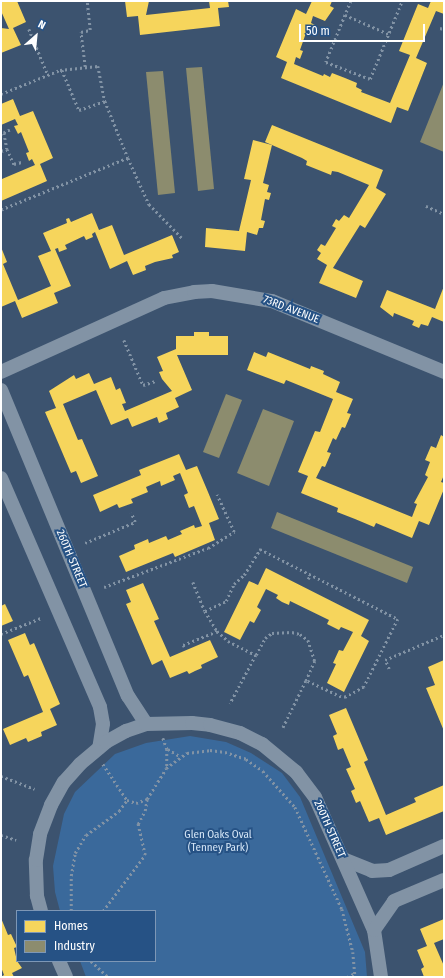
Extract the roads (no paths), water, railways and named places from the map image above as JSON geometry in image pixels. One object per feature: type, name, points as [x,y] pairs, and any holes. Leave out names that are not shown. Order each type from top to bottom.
[{"type":"street","name":"73RD AVENUE","points":[[1,372],[164,298],[194,292],[212,292],[272,302],[444,372]]},
{"type":"street","name":"260TH STREET","points":[[1,390],[128,696],[152,724]]},
{"type":"street","points":[[1,478],[100,707],[103,724],[97,750]]},
{"type":"street","name":"260TH STREET","points":[[41,910],[37,896],[36,860],[40,834],[50,805],[64,782],[80,764],[97,750],[126,731],[152,724],[192,722],[210,725],[240,733],[281,758],[296,772],[315,797],[374,930],[381,977]]},
{"type":"street","points":[[343,859],[372,871],[389,870],[444,846]]},
{"type":"street","points":[[374,930],[394,901],[444,880]]},
{"type":"street","points":[[60,962],[66,977]]},
{"type":"park label","name":"Glen Oaks Oval (Tenney Park)","points":[[218,842]]}]
